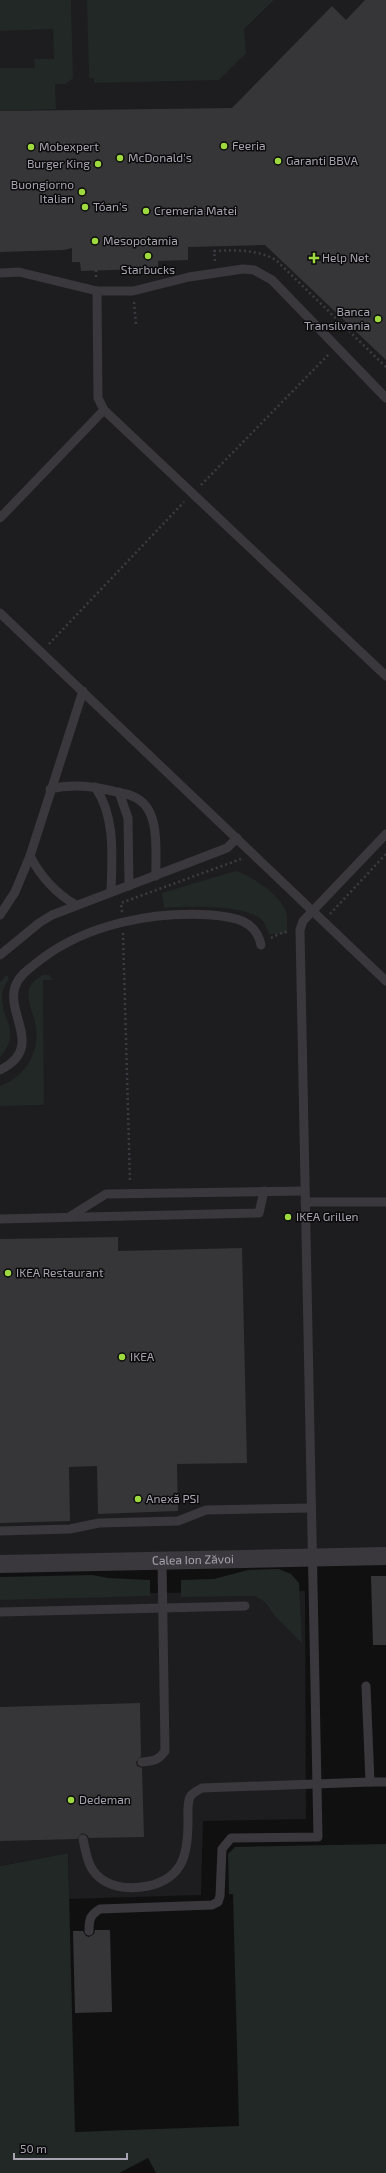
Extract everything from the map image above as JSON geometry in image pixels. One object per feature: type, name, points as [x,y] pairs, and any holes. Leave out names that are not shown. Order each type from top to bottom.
[{"type":"street","name":"Calea Ion Zăvoi","points":[[0,1564],[386,1556]]},
{"type":"lane","points":[[0,274],[19,272],[97,290],[133,291],[225,270],[254,270],[272,280],[336,348],[386,398]]},
{"type":"lane","points":[[97,290],[98,398],[104,410],[386,676]]},
{"type":"lane","points":[[0,518],[104,410]]},
{"type":"lane","points":[[2,619],[82,691],[386,981]]},
{"type":"lane","points":[[0,915],[15,892],[30,856],[82,691]]},
{"type":"lane","points":[[50,789],[67,785],[95,787],[133,796],[147,807],[154,829],[156,876]]},
{"type":"lane","points":[[95,787],[105,805],[109,820],[111,892]]},
{"type":"lane","points":[[119,792],[128,818],[129,886]]},
{"type":"lane","points":[[90,1931],[89,1920],[92,1914],[100,1909],[212,1905],[218,1902],[222,1849],[231,1838],[318,1837],[300,930],[303,921],[386,834]]},
{"type":"lane","points":[[0,955],[39,923],[76,905],[227,848],[237,838]]},
{"type":"lane","points":[[30,856],[51,886],[76,905]]},
{"type":"lane","points":[[0,1070],[10,1064],[21,1047],[22,1026],[14,995],[20,978],[28,969],[61,945],[80,936],[123,922],[182,915],[234,918],[250,925],[259,934],[261,945]]},
{"type":"lane","points":[[0,1219],[259,1213],[264,1191]]},
{"type":"lane","points":[[68,1217],[106,1194],[305,1191]]},
{"type":"lane","points":[[305,1202],[386,1202]]},
{"type":"lane","points":[[0,1531],[70,1529],[99,1523],[178,1521],[206,1510],[311,1508]]},
{"type":"lane","points":[[142,1762],[154,1761],[165,1751],[162,1561]]},
{"type":"lane","points":[[0,1612],[245,1606]]},
{"type":"lane","points":[[366,1686],[370,1782]]},
{"type":"lane","points":[[83,1839],[88,1864],[99,1878],[116,1886],[127,1888],[151,1885],[173,1875],[181,1866],[188,1842],[188,1802],[191,1796],[197,1791],[209,1787],[386,1782]]},
{"type":"path","points":[[215,261],[214,251],[221,251]]},
{"type":"path","points":[[96,270],[96,279]]},
{"type":"path","points":[[144,270],[146,278]]},
{"type":"path","points":[[133,297],[136,325]]},
{"type":"path","points":[[200,485],[351,333],[386,367]]},
{"type":"path","points":[[47,646],[184,502]]},
{"type":"path","points":[[324,921],[386,854]]},
{"type":"path","points":[[130,1184],[123,922],[121,903],[241,859],[237,856]]},
{"type":"path","points":[[261,945],[279,934],[291,931]]},
{"type":"shaded area","points":[[0,0],[386,0],[386,1556],[0,1564]]},
{"type":"shaded area","points":[[0,0],[71,0],[73,78],[66,84],[55,84],[56,109],[0,111],[0,68],[35,68],[34,59],[54,59],[53,29],[0,31]]},
{"type":"shaded area","points":[[87,0],[274,0],[244,29],[246,53],[219,80],[94,83],[94,78],[89,78]]},
{"type":"shaded area","points":[[235,871],[249,876],[264,886],[283,905],[286,911],[287,934],[269,934],[262,920],[243,911],[215,907],[164,908],[162,893]]},
{"type":"shaded area","points":[[7,975],[9,979],[3,989],[2,996],[9,1027],[10,1041],[0,1057],[0,982]]},
{"type":"shaded area","points":[[43,975],[49,975],[53,980],[43,980],[44,1105],[0,1106],[0,1086],[9,1082],[23,1071],[32,1056],[35,1047],[35,1021],[28,992],[30,986],[35,980]]},
{"type":"shaded area","points":[[279,1569],[291,1574],[299,1583],[302,1643],[275,1616],[265,1602],[255,1596],[181,1597],[181,1580],[214,1579],[248,1570]]},
{"type":"shaded area","points":[[92,1575],[108,1578],[150,1580],[150,1596],[0,1600],[0,1577]]},
{"type":"shaded area","points":[[305,1591],[306,1819],[203,1821],[201,1895],[69,1899],[68,1853],[0,1866],[0,1595]]},
{"type":"shaded area","points":[[386,1844],[386,2173],[156,2173],[148,2158],[119,2173],[0,2173],[0,1866],[68,1853],[75,2132],[239,2126],[233,1894],[229,1894],[228,1854],[235,1847]]},
{"type":"building","name":"Feeria","points":[[365,0],[386,0],[386,360],[265,245],[188,247],[188,260],[158,261],[158,269],[81,271],[80,262],[72,262],[72,248],[64,250],[0,252],[0,111],[232,108],[332,6],[346,20]]},
{"type":"building","name":"IKEA","points":[[118,1237],[118,1251],[242,1248],[247,1463],[177,1464],[178,1511],[98,1514],[97,1466],[69,1467],[70,1521],[0,1523],[0,1239]]},
{"type":"building","points":[[371,1576],[386,1576],[386,1645],[373,1645]]},
{"type":"building","name":"Dedeman","points":[[140,1703],[141,1756],[136,1762],[137,1766],[142,1768],[144,1837],[89,1838],[87,1835],[82,1833],[77,1839],[0,1841],[0,1707]]},
{"type":"building","points":[[95,1930],[110,1930],[112,2012],[75,2013],[73,1931],[83,1931],[86,1936],[89,1937],[94,1934]]},
{"type":"place","name":"Feeria","points":[[224,146]]},
{"type":"place","name":"Mobexpert","points":[[31,147]]},
{"type":"place","name":"McDonald's","points":[[120,158]]},
{"type":"place","name":"Garanti BBVA","points":[[278,161]]},
{"type":"place","name":"Burger King","points":[[98,164]]},
{"type":"place","name":"Buongiorno Italian","points":[[82,192]]},
{"type":"place","name":"Tóan's","points":[[85,207]]},
{"type":"place","name":"Cremeria Matei","points":[[146,211]]},
{"type":"place","name":"Mesopotamia","points":[[95,241]]},
{"type":"place","name":"Starbucks","points":[[148,256]]},
{"type":"place","name":"Help Net","points":[[314,258]]},
{"type":"place","name":"Banca Transilvania","points":[[378,319]]},
{"type":"place","name":"IKEA Grillen","points":[[288,1217]]},
{"type":"place","name":"IKEA Restaurant","points":[[8,1273]]},
{"type":"place","name":"IKEA","points":[[122,1357]]},
{"type":"place","name":"Anexă PSI","points":[[138,1499]]},
{"type":"place","name":"Dedeman","points":[[71,1800]]}]
